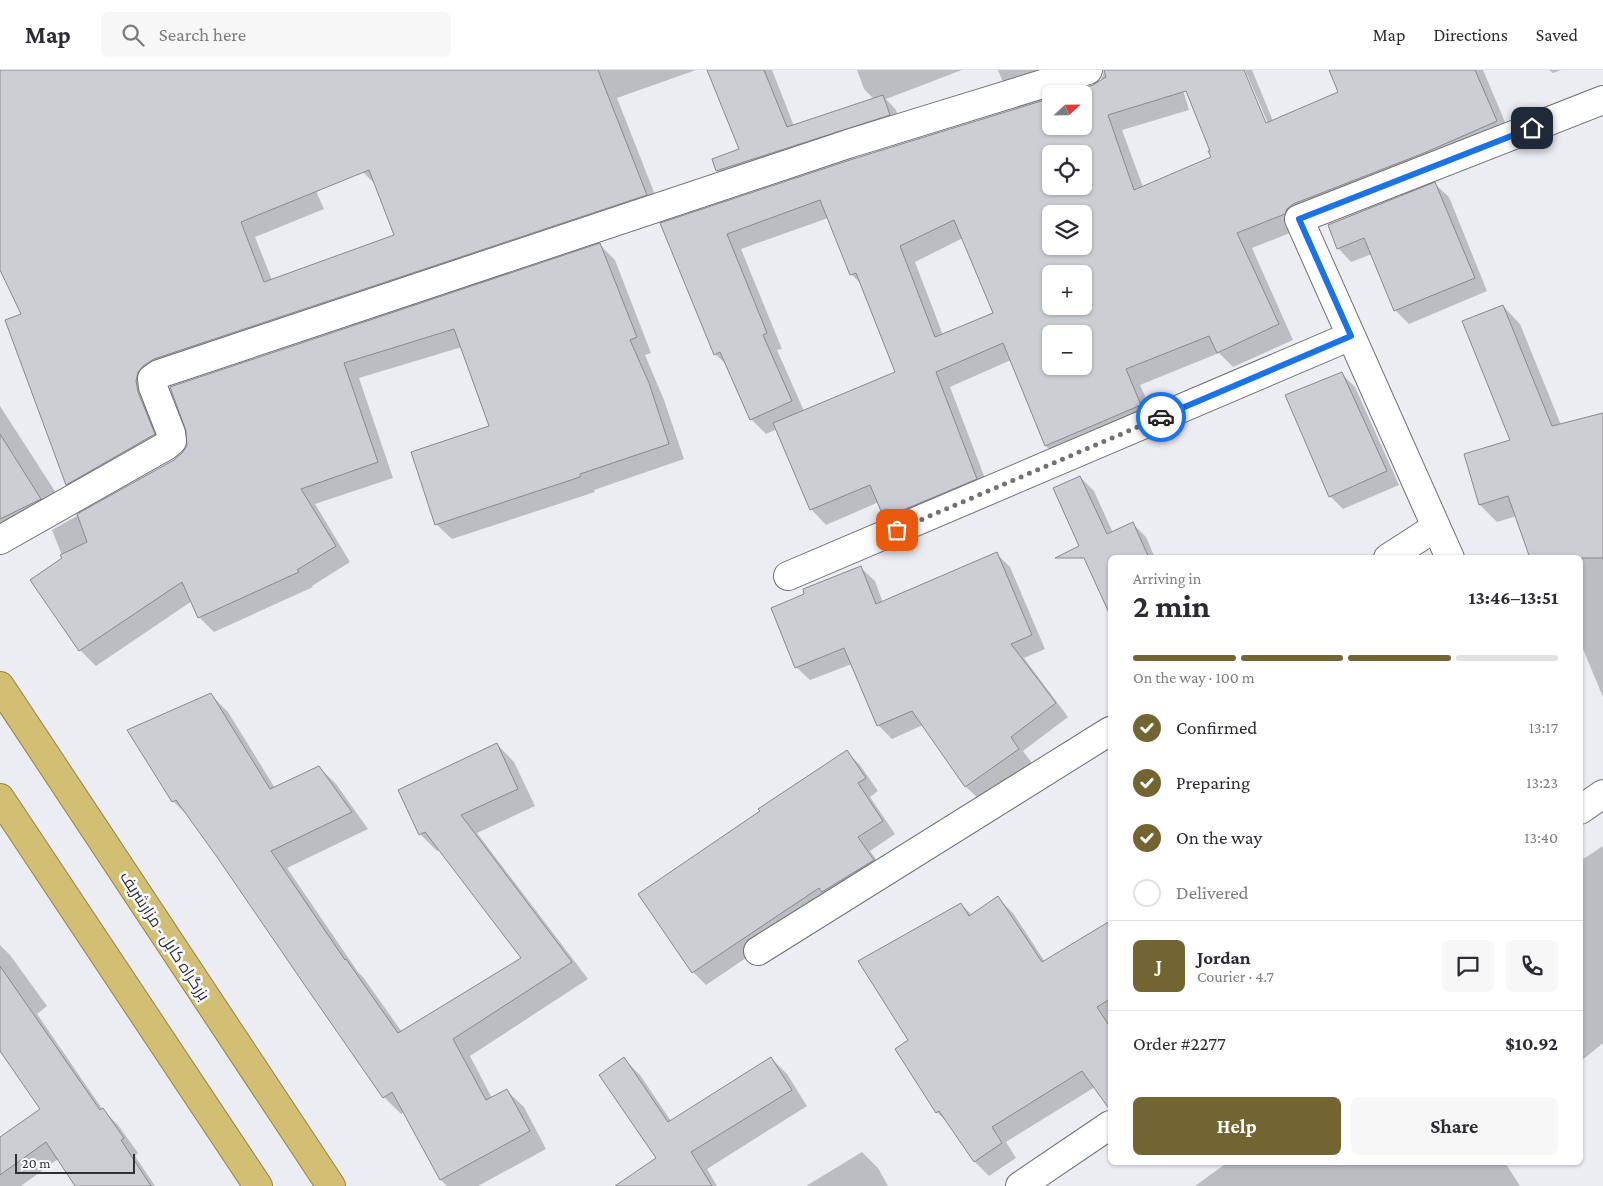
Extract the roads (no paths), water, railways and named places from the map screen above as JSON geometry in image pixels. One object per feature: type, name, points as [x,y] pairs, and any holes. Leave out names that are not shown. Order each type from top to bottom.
[{"type":"highway","name":"بزرگراه کابل - مزارشریف","points":[[0,686],[331,1186]]},
{"type":"highway","points":[[0,798],[258,1186]]},
{"type":"street","points":[[0,540],[172,441],[171,433],[153,387],[152,379],[159,374],[848,144],[1088,70]]},
{"type":"street","points":[[1449,555],[1299,219],[1603,100]]},
{"type":"street","points":[[788,576],[1351,336]]},
{"type":"street","points":[[1393,555],[1436,527]]},
{"type":"street","points":[[758,951],[1108,732]]},
{"type":"street","points":[[1583,808],[1603,794]]},
{"type":"street","points":[[1020,1186],[1108,1126]]}]
